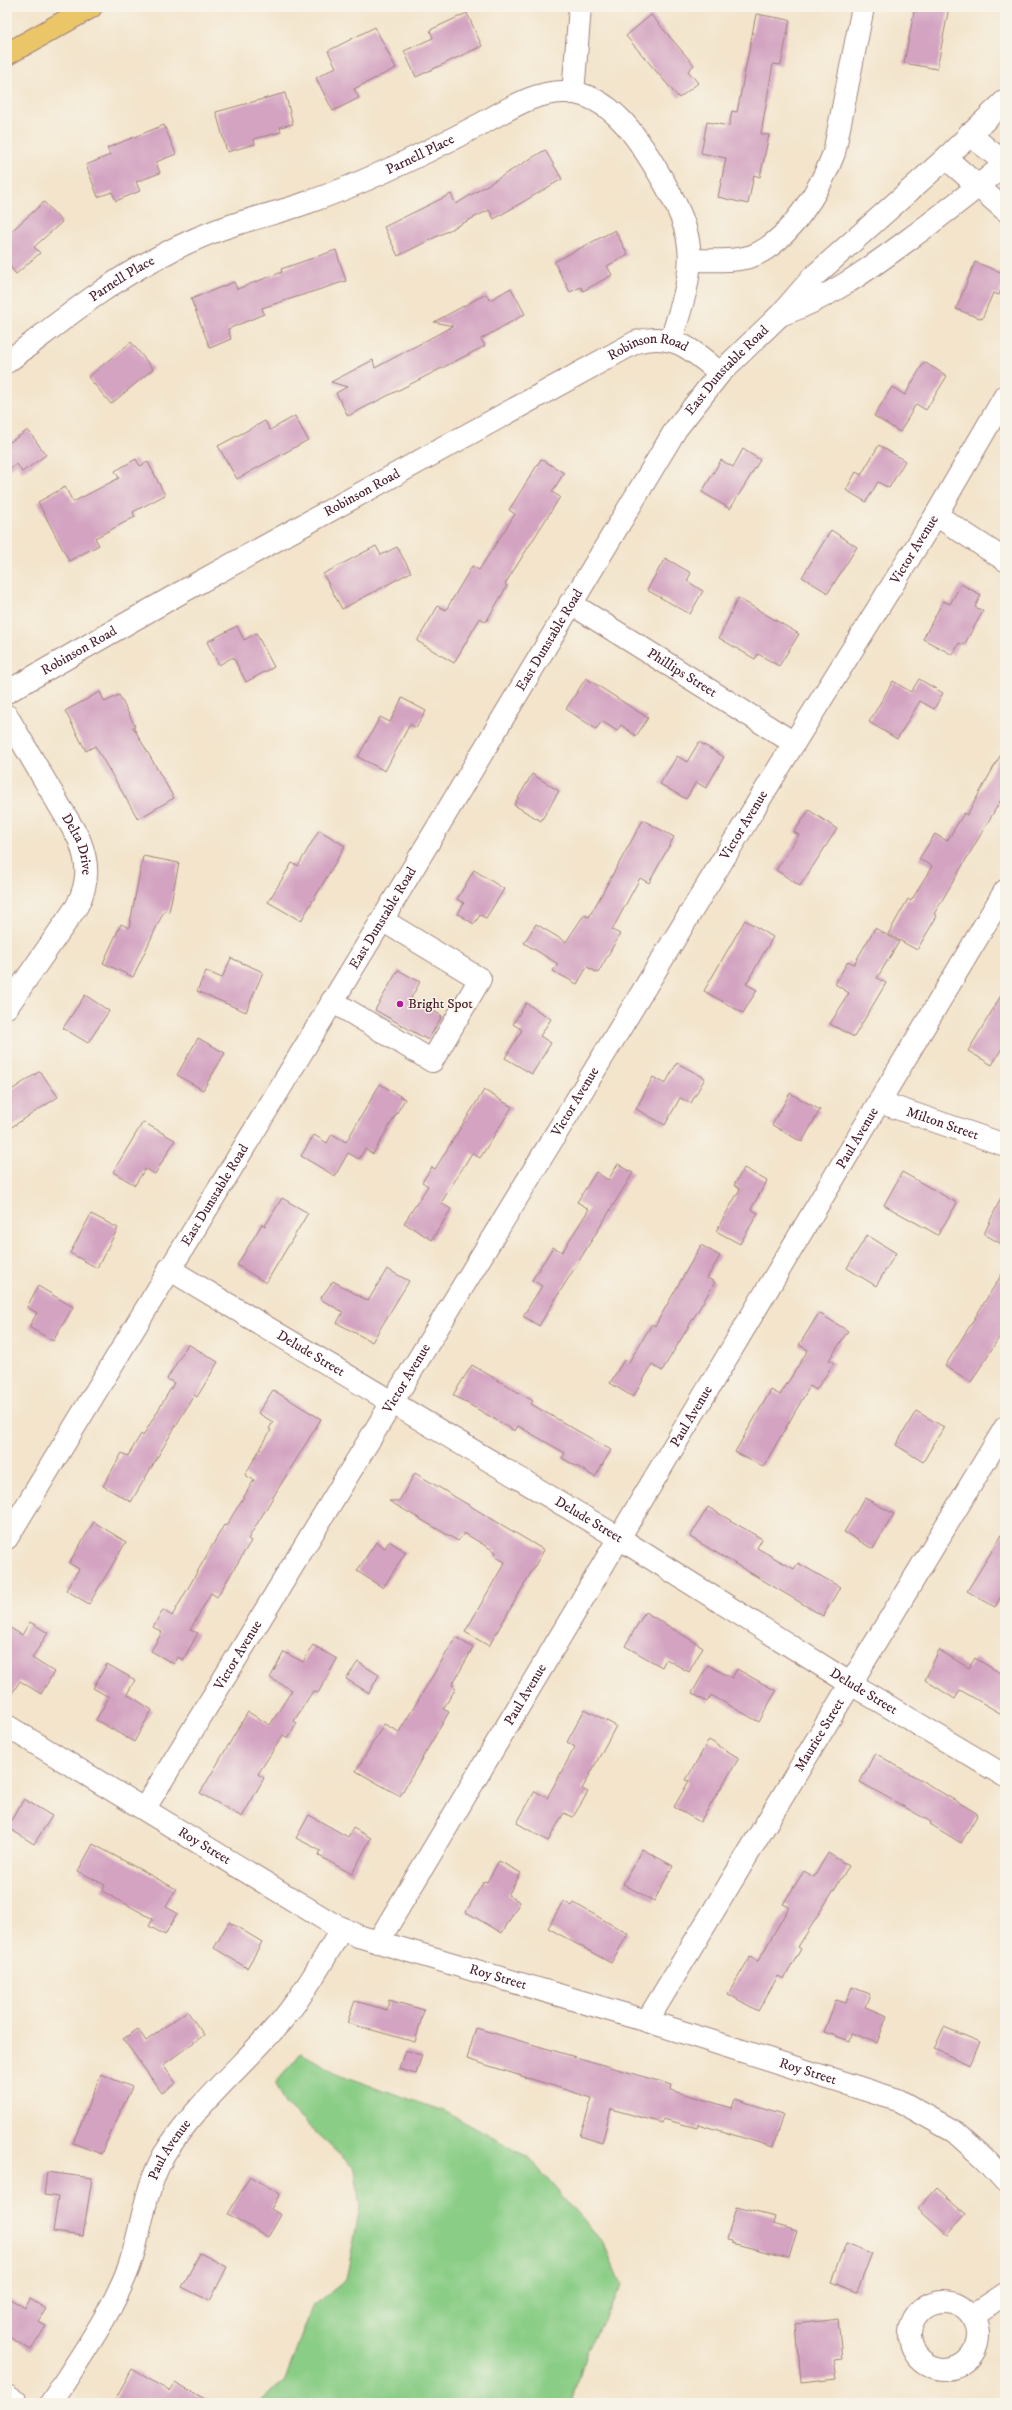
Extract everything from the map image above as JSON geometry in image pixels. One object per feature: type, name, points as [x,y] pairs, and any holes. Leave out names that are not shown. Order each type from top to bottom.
[{"type":"highway","points":[[7,54],[80,7]]},
{"type":"highway","points":[[27,41],[91,7]]},
{"type":"street","points":[[573,93],[580,7]]},
{"type":"street","points":[[691,260],[743,258],[760,252],[777,238],[801,213],[821,183],[834,153],[863,7]]},
{"type":"street","name":"Parnell Place","points":[[7,362],[131,272],[183,245],[237,223],[307,203],[403,163],[530,99],[557,92],[589,96],[608,107],[648,155],[681,217],[688,237],[691,260],[686,293],[671,340]]},
{"type":"street","name":"East Dunstable Road","points":[[7,1538],[382,920],[570,603],[676,429],[720,373],[780,316],[830,261],[946,158],[969,134],[1005,101]]},
{"type":"street","points":[[969,134],[1005,164]]},
{"type":"street","points":[[946,158],[1005,210]]},
{"type":"street","name":"East Dunstable Road","points":[[780,316],[803,307],[849,281],[978,187],[1005,164]]},
{"type":"street","name":"Robinson Road","points":[[7,692],[180,593],[617,351],[644,340],[671,340],[689,348],[720,373]]},
{"type":"street","name":"Victor Avenue","points":[[145,1808],[394,1402],[794,743],[936,515],[1005,396]]},
{"type":"street","points":[[936,515],[1005,560]]},
{"type":"street","name":"Phillips Street","points":[[570,603],[794,743]]},
{"type":"street","name":"Delta Drive","points":[[7,716],[79,839],[86,861],[87,872],[82,894],[77,906],[10,995]]},
{"type":"street","name":"Paul Avenue","points":[[378,1942],[1005,891]]},
{"type":"street","points":[[332,1001],[432,1061],[480,979],[382,920]]},
{"type":"street","name":"Milton Street","points":[[879,1102],[1005,1145]]},
{"type":"street","name":"Delude Street","points":[[169,1269],[394,1402],[619,1538],[850,1684],[1005,1776]]},
{"type":"street","name":"Maurice Street","points":[[647,2021],[1005,1428]]},
{"type":"street","name":"Roy Street","points":[[7,1726],[342,1928],[378,1942],[647,2021],[905,2104],[955,2132],[985,2159],[1005,2182]]},
{"type":"street","name":"Paul Avenue","points":[[51,2403],[120,2286],[129,2267],[151,2185],[163,2157],[178,2133],[198,2109],[283,2019],[307,1987],[342,1928]]},
{"type":"street","points":[[972,2316],[1005,2294]]},
{"type":"street","points":[[7,2396],[18,2403]]},
{"type":"green space","points":[[301,2053],[341,2075],[446,2112],[528,2157],[604,2244],[622,2286],[587,2350],[572,2403],[257,2403],[284,2383],[312,2307],[346,2280],[360,2208],[355,2169],[285,2104],[275,2084]]},
{"type":"building","points":[[915,7],[949,7],[937,69],[904,63]]},
{"type":"building","points":[[467,13],[482,46],[416,77],[404,51],[433,38],[430,30]]},
{"type":"building","points":[[756,14],[790,20],[781,65],[773,64],[761,134],[769,135],[760,177],[754,175],[748,204],[718,197],[726,158],[701,153],[707,122],[729,126],[732,111],[737,112]]},
{"type":"building","points":[[651,15],[694,65],[688,71],[698,83],[679,98],[626,36]]},
{"type":"building","points":[[375,27],[396,68],[354,89],[359,98],[333,111],[316,78],[336,67],[328,51]]},
{"type":"building","points":[[285,93],[293,124],[280,127],[281,132],[254,139],[255,144],[227,152],[216,112]]},
{"type":"building","points":[[164,125],[176,154],[156,162],[160,173],[136,182],[140,191],[116,201],[112,192],[98,197],[86,165],[110,155],[107,148]]},
{"type":"building","points":[[545,150],[562,179],[494,219],[489,210],[398,256],[384,227],[451,194],[456,204]]},
{"type":"building","points":[[44,202],[62,222],[34,247],[40,253],[16,274],[7,263],[7,235]]},
{"type":"building","points":[[615,230],[628,255],[607,266],[612,275],[583,291],[581,287],[570,292],[554,262]]},
{"type":"building","points":[[336,250],[346,281],[262,308],[264,314],[228,329],[231,339],[210,348],[191,299],[234,282],[237,289],[282,272],[281,269]]},
{"type":"building","points":[[975,262],[1005,274],[1005,280],[999,295],[993,293],[982,319],[956,309]]},
{"type":"building","points":[[511,288],[525,314],[481,339],[485,346],[348,416],[336,393],[347,387],[331,382],[373,360],[375,368],[453,326],[434,322],[486,294],[490,300]]},
{"type":"building","points":[[131,342],[153,369],[111,404],[88,377]]},
{"type":"building","points":[[924,362],[947,376],[926,410],[916,404],[900,432],[874,416],[892,387],[905,395]]},
{"type":"building","points":[[295,416],[308,440],[237,479],[218,446],[265,421],[270,430]]},
{"type":"building","points":[[28,430],[46,455],[22,472],[17,464],[7,471],[7,444]]},
{"type":"building","points":[[879,445],[905,461],[889,488],[878,482],[866,502],[846,490],[856,472],[861,475]]},
{"type":"building","points":[[743,449],[760,460],[730,509],[702,492],[721,460],[733,467]]},
{"type":"building","points":[[136,459],[140,466],[148,462],[165,495],[133,512],[135,517],[95,538],[99,545],[69,561],[38,502],[65,487],[73,502],[119,478],[115,471]]},
{"type":"building","points":[[541,459],[564,473],[552,492],[560,497],[505,584],[507,586],[486,622],[480,618],[454,663],[417,641],[438,606],[446,610],[472,566],[479,570],[515,514],[509,510]]},
{"type":"building","points":[[831,530],[857,547],[828,593],[802,577]]},
{"type":"building","points":[[376,546],[381,555],[397,547],[411,572],[342,609],[323,574]]},
{"type":"building","points":[[665,558],[691,573],[687,581],[703,591],[690,614],[647,590]]},
{"type":"building","points":[[961,584],[981,595],[975,607],[983,611],[964,645],[959,643],[953,655],[923,639],[943,601],[950,604]]},
{"type":"building","points":[[738,598],[799,634],[779,666],[758,654],[755,659],[719,638]]},
{"type":"building","points":[[237,626],[244,640],[256,633],[274,667],[246,682],[233,657],[219,665],[207,642]]},
{"type":"building","points":[[586,678],[648,718],[636,736],[621,725],[617,731],[602,721],[596,729],[566,709]]},
{"type":"building","points":[[919,679],[943,693],[934,709],[920,701],[897,739],[869,722],[893,681],[911,692]]},
{"type":"building","points":[[100,692],[105,702],[119,695],[135,726],[133,727],[174,798],[138,819],[95,746],[86,751],[65,711]]},
{"type":"building","points":[[402,698],[426,711],[416,728],[410,724],[385,771],[358,757],[380,717],[390,722]]},
{"type":"building","points":[[699,742],[724,757],[706,788],[696,782],[686,799],[660,784],[677,756],[687,762]]},
{"type":"building","points":[[1005,747],[1005,793],[934,914],[937,916],[917,950],[888,934],[908,899],[911,901],[932,866],[919,859],[935,834],[947,841],[964,813],[967,815]]},
{"type":"building","points":[[532,774],[559,791],[541,821],[514,805]]},
{"type":"building","points":[[809,810],[837,829],[800,886],[776,870],[799,835],[794,832]]},
{"type":"building","points":[[643,820],[674,837],[649,883],[640,878],[612,930],[620,934],[598,973],[587,967],[577,984],[553,971],[558,964],[524,943],[536,924],[566,942],[584,915],[589,917]]},
{"type":"building","points":[[319,830],[345,846],[301,921],[268,902],[292,863],[298,866]]},
{"type":"building","points":[[143,856],[179,863],[169,912],[164,911],[133,977],[103,963],[121,924],[129,928]]},
{"type":"building","points":[[474,870],[504,889],[486,918],[480,915],[474,924],[458,914],[464,903],[457,899]]},
{"type":"building","points":[[745,920],[773,937],[746,984],[757,990],[743,1013],[704,991]]},
{"type":"building","points":[[875,928],[899,942],[877,978],[886,983],[854,1037],[830,1024],[849,993],[835,984],[848,961],[854,964]]},
{"type":"building","points":[[231,958],[263,972],[246,1012],[197,991],[206,971],[222,978]]},
{"type":"building","name":"Bright Spot","points":[[398,970],[420,982],[411,998],[442,1016],[428,1040],[375,1010]]},
{"type":"building","points":[[1005,989],[1005,1043],[992,1065],[968,1051]]},
{"type":"building","points":[[85,995],[109,1011],[88,1043],[63,1028]]},
{"type":"building","points":[[526,1003],[551,1019],[540,1036],[551,1043],[532,1074],[505,1058],[522,1030],[513,1024]]},
{"type":"building","points":[[198,1038],[225,1053],[203,1090],[177,1075]]},
{"type":"building","points":[[677,1063],[705,1078],[691,1103],[680,1098],[665,1125],[636,1109],[653,1077],[665,1084]]},
{"type":"building","points":[[40,1071],[58,1097],[7,1130],[7,1093]]},
{"type":"building","points":[[380,1084],[405,1099],[373,1154],[365,1149],[359,1159],[348,1153],[335,1176],[301,1156],[314,1135],[327,1143],[332,1134],[346,1142]]},
{"type":"building","points":[[484,1090],[512,1107],[480,1158],[472,1153],[441,1203],[451,1209],[432,1240],[404,1223],[428,1186],[422,1182],[432,1167],[435,1169]]},
{"type":"building","points":[[790,1093],[820,1110],[802,1142],[772,1125]]},
{"type":"building","points":[[143,1122],[175,1140],[155,1174],[145,1169],[135,1185],[113,1172]]},
{"type":"building","points":[[618,1164],[633,1173],[539,1326],[523,1316],[542,1286],[532,1280],[553,1247],[562,1252],[589,1209],[577,1202],[596,1172],[608,1180]]},
{"type":"building","points":[[744,1168],[767,1181],[751,1209],[758,1213],[740,1244],[716,1231],[740,1189],[734,1185]]},
{"type":"building","points":[[902,1172],[957,1203],[938,1235],[884,1205]]},
{"type":"building","points":[[1005,1189],[1005,1246],[984,1234]]},
{"type":"building","points":[[282,1198],[308,1213],[266,1283],[237,1265],[262,1224],[265,1226]]},
{"type":"building","points":[[91,1214],[118,1228],[97,1268],[70,1253]]},
{"type":"building","points":[[867,1235],[896,1253],[876,1286],[847,1268]]},
{"type":"building","points":[[701,1245],[720,1256],[707,1278],[715,1282],[662,1371],[652,1365],[633,1397],[610,1383],[624,1360],[629,1362],[652,1324],[655,1326]]},
{"type":"building","points":[[387,1269],[409,1281],[372,1342],[337,1323],[343,1312],[320,1299],[333,1281],[368,1301]]},
{"type":"building","points":[[1005,1269],[1005,1328],[971,1382],[945,1366]]},
{"type":"building","points":[[38,1286],[73,1307],[53,1341],[29,1327],[37,1313],[27,1307]]},
{"type":"building","points":[[819,1313],[848,1331],[829,1360],[834,1363],[816,1390],[810,1386],[763,1467],[735,1452],[771,1390],[780,1395],[808,1350],[799,1345]]},
{"type":"building","points":[[188,1344],[218,1362],[197,1397],[194,1395],[131,1502],[103,1486],[122,1453],[128,1456],[141,1434],[143,1436],[174,1383],[167,1379]]},
{"type":"building","points":[[472,1365],[533,1401],[531,1404],[611,1450],[595,1477],[562,1458],[565,1453],[518,1426],[515,1431],[453,1395]]},
{"type":"building","points":[[273,1390],[321,1419],[248,1539],[251,1541],[217,1597],[211,1593],[190,1630],[198,1633],[183,1660],[178,1657],[174,1664],[151,1651],[162,1632],[153,1627],[163,1610],[172,1616],[224,1525],[226,1526],[254,1480],[245,1475],[271,1430],[269,1429],[273,1422],[258,1413]]},
{"type":"building","points":[[916,1411],[944,1427],[923,1462],[896,1445]]},
{"type":"building","points":[[415,1473],[544,1550],[489,1646],[465,1632],[505,1562],[494,1556],[496,1552],[464,1533],[458,1541],[389,1501],[399,1501]]},
{"type":"building","points":[[865,1498],[894,1514],[873,1549],[844,1532]]},
{"type":"building","points":[[708,1507],[762,1539],[757,1548],[794,1569],[798,1563],[840,1587],[823,1616],[690,1537]]},
{"type":"building","points":[[94,1522],[126,1542],[89,1604],[66,1590],[79,1569],[69,1563]]},
{"type":"building","points":[[1005,1530],[1005,1590],[995,1607],[967,1591]]},
{"type":"building","points":[[389,1541],[406,1552],[383,1588],[357,1571],[376,1542],[385,1548]]},
{"type":"building","points":[[645,1612],[703,1647],[689,1672],[666,1659],[662,1667],[625,1646]]},
{"type":"building","points":[[30,1622],[48,1633],[32,1658],[54,1672],[41,1694],[20,1681],[7,1701],[7,1626],[22,1635]]},
{"type":"building","points":[[456,1637],[473,1648],[452,1685],[456,1688],[443,1709],[449,1712],[400,1796],[356,1771],[384,1724],[399,1732]]},
{"type":"building","points":[[313,1645],[337,1659],[318,1693],[313,1691],[294,1721],[297,1723],[288,1738],[283,1735],[258,1774],[264,1778],[242,1817],[200,1793],[248,1712],[270,1725],[292,1690],[270,1678],[284,1652],[303,1662]]},
{"type":"building","points":[[939,1650],[969,1668],[975,1658],[1005,1676],[1005,1716],[960,1690],[955,1699],[925,1680]]},
{"type":"building","points":[[358,1662],[379,1675],[369,1693],[346,1679]]},
{"type":"building","points":[[107,1664],[135,1680],[127,1694],[152,1710],[134,1742],[96,1720],[109,1697],[93,1688]]},
{"type":"building","points":[[708,1665],[732,1678],[737,1669],[776,1691],[759,1722],[711,1695],[707,1702],[692,1693]]},
{"type":"building","points":[[585,1709],[616,1726],[582,1789],[588,1792],[573,1817],[564,1813],[548,1841],[517,1823],[535,1791],[547,1798],[575,1747],[567,1742]]},
{"type":"building","points":[[709,1740],[739,1758],[700,1822],[674,1807],[689,1781],[686,1780]]},
{"type":"building","points":[[875,1753],[978,1814],[961,1843],[930,1824],[931,1822],[860,1782]]},
{"type":"building","points":[[24,1799],[52,1816],[34,1844],[7,1827]]},
{"type":"building","points":[[309,1815],[348,1837],[353,1828],[371,1838],[352,1874],[319,1856],[321,1851],[296,1838]]},
{"type":"building","points":[[93,1844],[176,1889],[166,1907],[177,1913],[165,1935],[149,1926],[153,1919],[102,1891],[105,1885],[78,1871]]},
{"type":"building","points":[[642,1849],[673,1866],[654,1901],[623,1884]]},
{"type":"building","points":[[828,1853],[849,1866],[798,1947],[801,1949],[784,1979],[778,1976],[758,2011],[728,1994],[750,1957],[758,1961],[789,1907],[783,1904],[804,1871],[814,1877]]},
{"type":"building","points":[[499,1861],[521,1873],[508,1895],[520,1902],[502,1933],[466,1912],[484,1881],[487,1882]]},
{"type":"building","points":[[563,1901],[572,1906],[574,1903],[628,1934],[611,1963],[548,1928]]},
{"type":"building","points":[[229,1922],[262,1942],[247,1968],[214,1948]]},
{"type":"building","points":[[852,1987],[870,1994],[865,2007],[887,2016],[877,2043],[851,2033],[849,2041],[824,2032],[836,2000],[846,2003]]},
{"type":"building","points":[[389,2000],[424,2010],[415,2042],[347,2023],[355,2001],[387,2010]]},
{"type":"building","points":[[187,2011],[204,2035],[163,2065],[176,2083],[162,2093],[123,2039],[138,2029],[146,2041]]},
{"type":"building","points":[[944,2027],[980,2042],[970,2065],[934,2049]]},
{"type":"building","points":[[476,2028],[672,2085],[671,2090],[732,2108],[735,2099],[783,2114],[773,2147],[698,2124],[697,2128],[663,2119],[662,2123],[611,2109],[602,2143],[580,2136],[592,2098],[467,2059]]},
{"type":"building","points":[[405,2050],[422,2055],[416,2074],[399,2069]]},
{"type":"building","points":[[101,2074],[132,2087],[101,2154],[73,2143]]},
{"type":"building","points":[[47,2172],[92,2178],[83,2236],[53,2232],[58,2197],[44,2195]]},
{"type":"building","points":[[250,2176],[280,2194],[271,2209],[281,2215],[268,2237],[228,2214]]},
{"type":"building","points":[[937,2188],[966,2214],[947,2235],[918,2209]]},
{"type":"building","points":[[736,2207],[775,2217],[773,2224],[797,2231],[789,2258],[732,2243],[732,2241],[727,2240]]},
{"type":"building","points":[[846,2243],[872,2253],[857,2292],[831,2282]]},
{"type":"building","points":[[200,2253],[227,2267],[210,2301],[182,2287]]},
{"type":"building","points":[[7,2297],[25,2308],[30,2299],[46,2309],[38,2321],[46,2326],[31,2350],[7,2336]]},
{"type":"building","points":[[838,2319],[842,2359],[834,2360],[837,2378],[801,2382],[796,2324]]},
{"type":"building","points":[[132,2369],[169,2391],[175,2382],[212,2403],[113,2403]]},
{"type":"place","name":"Bright Spot","points":[[400,1004]]}]
